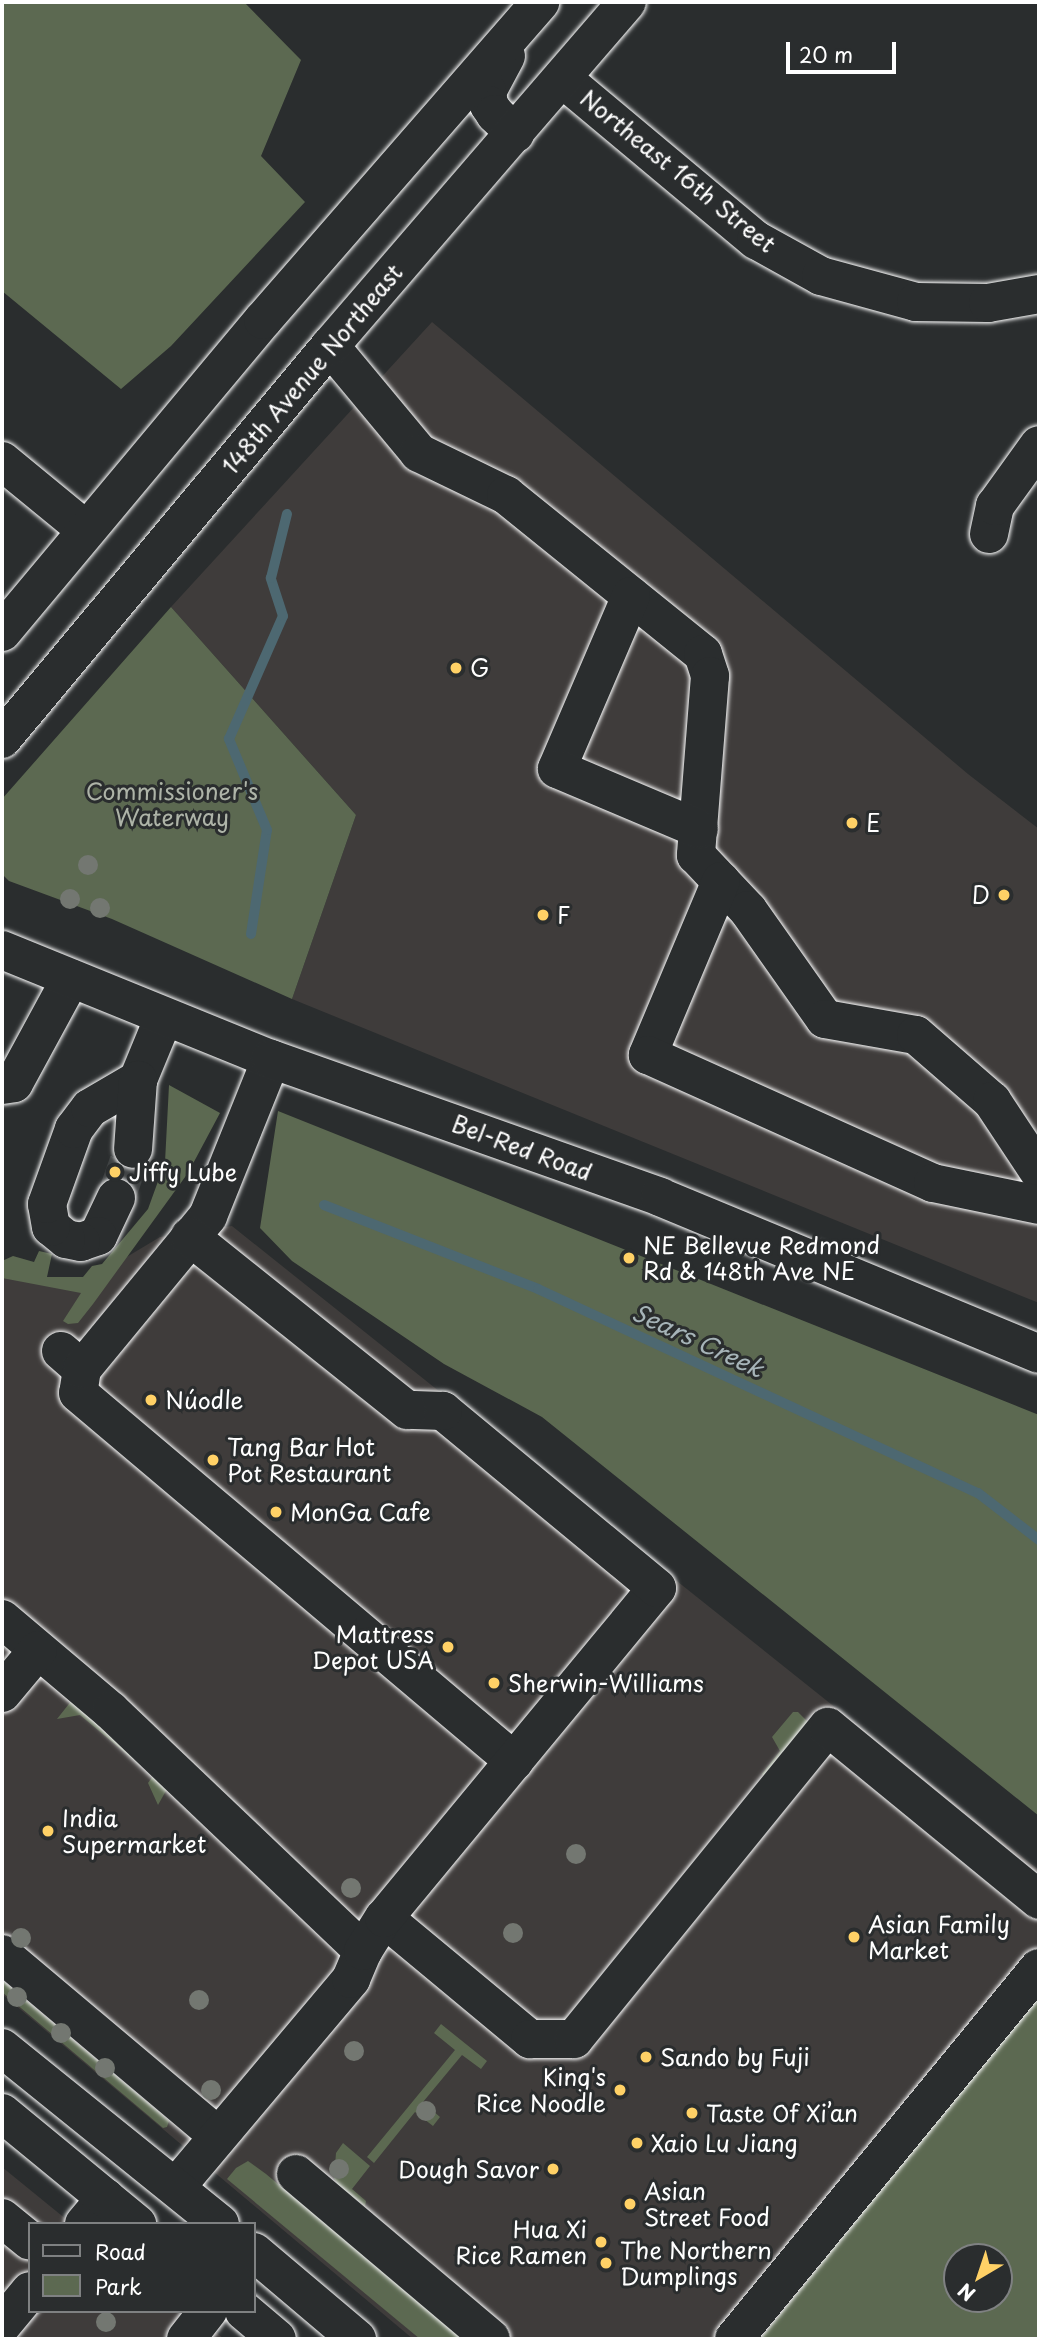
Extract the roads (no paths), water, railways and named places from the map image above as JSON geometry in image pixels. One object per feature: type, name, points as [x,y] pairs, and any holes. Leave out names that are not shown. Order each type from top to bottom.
[{"type":"main road","points":[[515,133],[495,114],[487,91],[541,2]]},
{"type":"main road","points":[[2,632],[263,320],[541,2]]},
{"type":"main road","name":"148th Avenue Northeast","points":[[2,739],[330,346],[626,2]]},
{"type":"main road","name":"Northeast 16th Street","points":[[562,78],[756,240],[821,276],[916,302],[988,303],[1039,294]]},
{"type":"main road","points":[[330,346],[419,453],[506,495],[703,654],[710,676],[696,855],[748,910],[825,1019],[916,1035],[992,1101],[1039,1172]]},
{"type":"main road","points":[[989,534],[995,506],[1039,445]]},
{"type":"main road","points":[[2,461],[86,530]]},
{"type":"main road","points":[[631,596],[557,769],[699,829]]},
{"type":"main road","points":[[721,881],[648,1055],[933,1183],[1039,1205]]},
{"type":"main road","name":"Bel-Red Road","points":[[2,950],[271,1059],[660,1197],[1039,1354]]},
{"type":"main road","points":[[2,1085],[14,1083],[71,978]]},
{"type":"main road","points":[[133,1149],[138,1080],[164,1017]]},
{"type":"main road","points":[[271,1059],[208,1216],[71,1360],[78,1393],[514,1761]]},
{"type":"main road","points":[[116,1198],[97,1236],[81,1242],[66,1239],[51,1227],[47,1204],[74,1129],[90,1108],[138,1080]]},
{"type":"main road","points":[[176,2187],[216,2135],[351,1979],[363,1951],[384,1918],[657,1588],[443,1411],[407,1410],[190,1237]]},
{"type":"main road","points":[[2,1619],[111,1711],[363,1951]]},
{"type":"main road","points":[[2,1693],[38,1650]]},
{"type":"main road","points":[[384,1918],[530,2039],[574,2039],[828,1727],[1039,1900]]},
{"type":"main road","points":[[2,1954],[216,2135]]},
{"type":"main road","points":[[734,2339],[1039,1968]]},
{"type":"main road","points":[[2,2048],[218,2222]]},
{"type":"main road","points":[[2,2113],[95,2211],[131,2222]]},
{"type":"main road","points":[[296,2174],[491,2339]]},
{"type":"main road","points":[[95,2211],[152,2222]]},
{"type":"main road","points":[[2,2218],[28,2239]]},
{"type":"main road","points":[[256,2254],[358,2339]]},
{"type":"main road","points":[[256,2267],[292,2284]]},
{"type":"main road","points":[[2,2325],[28,2293]]},
{"type":"main road","points":[[186,2339],[206,2313]]},
{"type":"main road","points":[[246,2313],[277,2339]]},
{"type":"waterway","points":[[251,934],[267,830],[229,739],[283,616],[271,578],[287,514]]},
{"type":"waterway","name":"Sears Creek","points":[[324,1205],[538,1289],[978,1493],[1039,1540]]},
{"type":"tunnel","points":[[116,1198],[133,1149]]},
{"type":"place","name":"G","points":[[456,668]]},
{"type":"place","name":"E","points":[[852,823]]},
{"type":"place","name":"D","points":[[1004,895]]},
{"type":"place","name":"F","points":[[543,915]]},
{"type":"place","name":"Jiffy Lube","points":[[115,1172]]},
{"type":"place","name":"NE Bellevue Redmond Rd & 148th Ave NE","points":[[629,1258]]},
{"type":"place","name":"Núodle","points":[[151,1400]]},
{"type":"place","name":"Tang Bar Hot Pot Restaurant","points":[[213,1460]]},
{"type":"place","name":"MonGa Cafe","points":[[276,1512]]},
{"type":"place","name":"Mattress Depot USA","points":[[448,1647]]},
{"type":"place","name":"Sherwin-Williams","points":[[494,1683]]},
{"type":"place","name":"India Supermarket","points":[[48,1831]]},
{"type":"place","name":"Asian Family Market","points":[[854,1937]]},
{"type":"place","name":"Sando by Fuji","points":[[646,2057]]},
{"type":"place","name":"King's Rice Noodle","points":[[620,2090]]},
{"type":"place","name":"Taste Of Xi’an","points":[[692,2113]]},
{"type":"place","name":"Xaio Lu Jiang","points":[[637,2143]]},
{"type":"place","name":"Dough Savor","points":[[553,2169]]},
{"type":"place","name":"Asian Street Food","points":[[630,2204]]},
{"type":"place","name":"Hua Xi Rice Ramen","points":[[601,2242]]},
{"type":"place","name":"The Northern Dumplings","points":[[606,2263]]},
{"type":"park label","name":"Commissioner's Waterway","points":[[172,804]]}]
